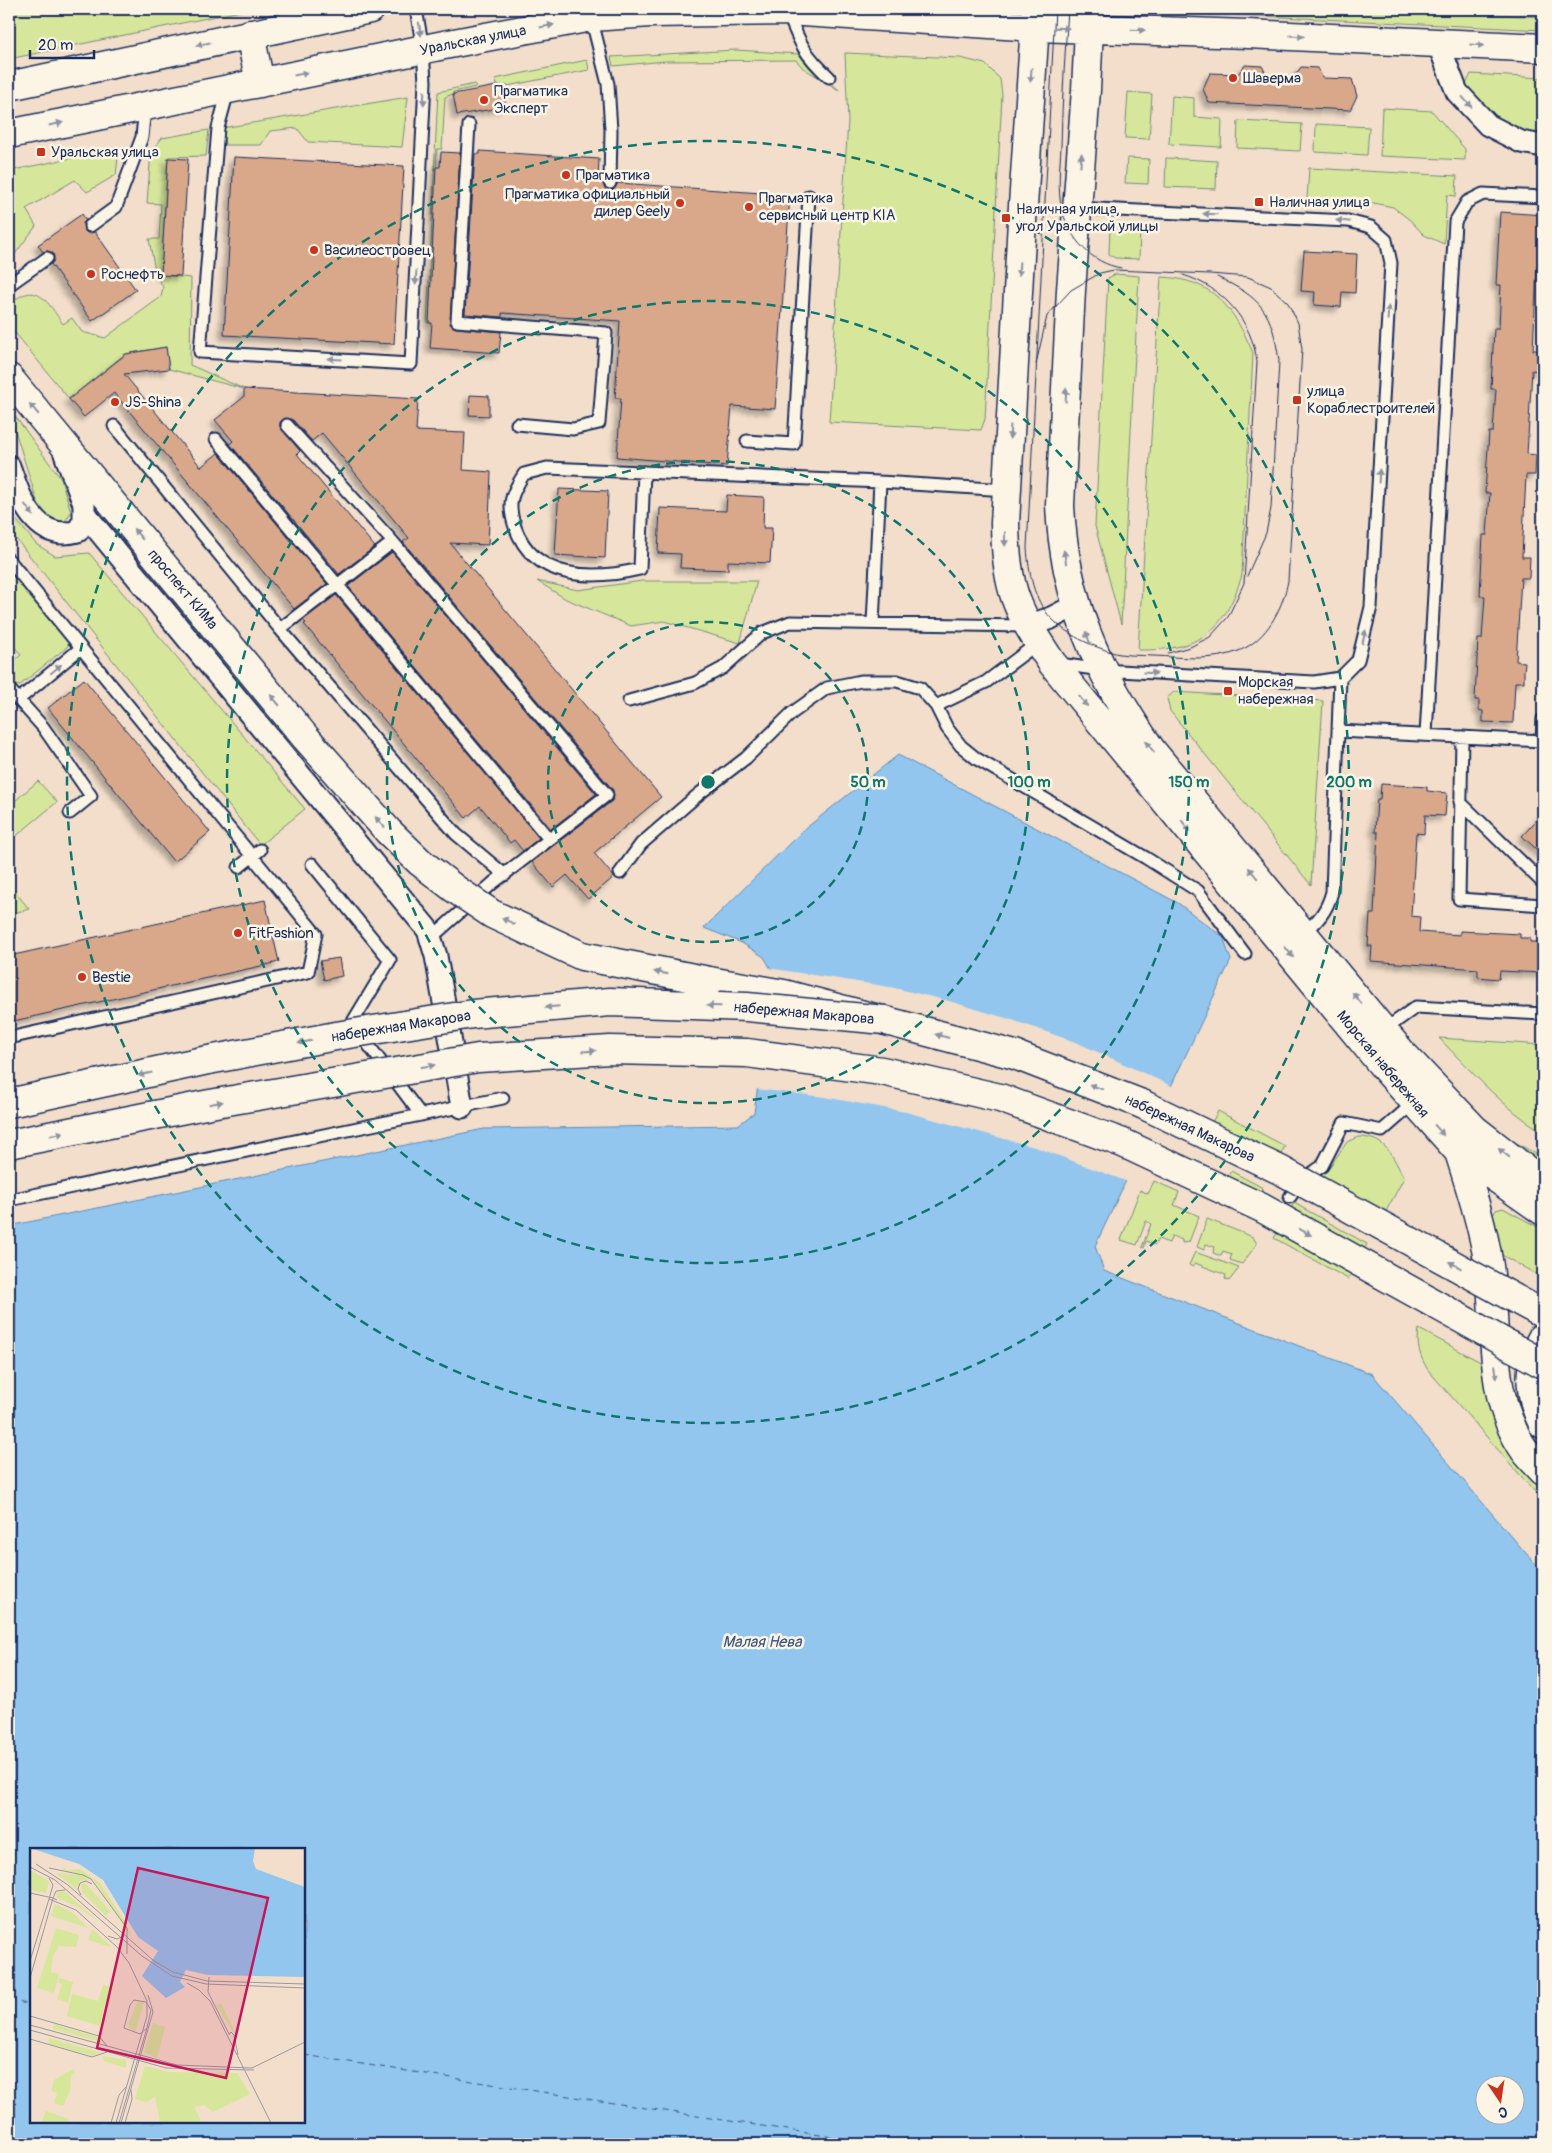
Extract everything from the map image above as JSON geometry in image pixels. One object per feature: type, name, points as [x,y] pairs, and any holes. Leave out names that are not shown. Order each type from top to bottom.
[{"type":"main road","points":[[9,86],[370,9]]},
{"type":"main road","name":"Уральская улица","points":[[9,134],[591,17],[650,13],[787,11],[1035,18]]},
{"type":"main road","points":[[1039,644],[1010,587],[1005,559],[1007,490],[1035,18],[1090,19],[1438,43],[1543,48]]},
{"type":"main road","points":[[1090,19],[1071,290],[1060,505],[1067,572],[1076,605],[1102,670]]},
{"type":"main road","points":[[250,34],[260,83]]},
{"type":"main road","name":"проспект КИМа","points":[[9,378],[306,738],[388,831],[420,862],[454,889],[492,914],[582,956],[634,968],[784,994],[885,1020]]},
{"type":"main road","name":"Морская набережная","points":[[1039,644],[1384,1067],[1459,1152],[1543,1211]]},
{"type":"main road","name":"Морская набережная","points":[[1102,670],[1125,712],[1152,751],[1384,1030],[1474,1129],[1543,1183]]},
{"type":"main road","name":"набережная Макарова","points":[[9,1103],[203,1061],[336,1036],[473,1014],[610,1002],[747,1007],[885,1020],[1015,1055],[1142,1104],[1282,1171],[1543,1314]]},
{"type":"main road","points":[[9,1144],[230,1100],[478,1058],[610,1050],[747,1053],[882,1071],[1000,1098],[1123,1143],[1262,1208],[1543,1364]]},
{"type":"main road","points":[[1459,1152],[1476,1202],[1490,1269],[1498,1389],[1509,1421],[1525,1451],[1543,1471]]},
{"type":"main road","points":[[1543,1336],[1530,1374],[1532,1394],[1543,1424]]},
{"type":"street","points":[[1438,43],[1457,92],[1488,125],[1521,142],[1543,146]]},
{"type":"street","name":"проспект КИМа","points":[[60,440],[84,504],[84,513]]},
{"type":"street","points":[[9,466],[20,496],[28,510],[48,531],[65,535],[78,531],[84,520],[84,513]]},
{"type":"street","points":[[84,513],[422,921],[431,938],[436,956],[462,1107]]},
{"type":"street","points":[[1039,644],[1051,618],[1076,605]]},
{"type":"lane","points":[[228,89],[218,128],[200,352],[411,364],[425,82],[423,50],[416,9]]},
{"type":"lane","points":[[787,11],[800,45],[812,61],[829,77]]},
{"type":"lane","points":[[591,17],[608,84],[611,130],[610,183]]},
{"type":"lane","points":[[90,226],[116,207],[142,137],[146,107]]},
{"type":"lane","points":[[469,125],[457,321],[606,333],[599,423],[573,430],[517,424]]},
{"type":"lane","points":[[1426,735],[1455,222],[1466,202],[1483,194],[1543,197]]},
{"type":"lane","points":[[747,441],[794,444],[809,196]]},
{"type":"lane","points":[[629,701],[695,683],[723,668],[762,633],[790,622],[873,623],[1039,644],[1102,670],[1314,682],[1340,678],[1358,660],[1371,607],[1391,263],[1386,240],[1371,227],[1348,220],[1077,208]]},
{"type":"lane","points":[[9,285],[47,258]]},
{"type":"lane","points":[[287,425],[393,542],[606,795],[490,885],[431,938]]},
{"type":"lane","points":[[114,426],[280,629],[456,834],[505,875]]},
{"type":"lane","points":[[216,438],[549,839]]},
{"type":"lane","points":[[644,472],[640,569],[614,575],[571,573],[549,568],[531,555],[518,535],[510,512],[512,491],[524,474],[547,468],[644,472],[880,482],[1007,490]]},
{"type":"lane","points":[[873,623],[880,482]]},
{"type":"lane","points":[[280,629],[393,542]]},
{"type":"lane","points":[[9,560],[81,648],[256,853],[316,934],[308,972],[9,1038]]},
{"type":"lane","points":[[936,706],[986,682],[1039,644]]},
{"type":"lane","points":[[18,700],[81,648]]},
{"type":"lane","points":[[1303,934],[1320,919],[1328,906],[1332,892],[1340,678]]},
{"type":"lane","points":[[620,873],[641,844],[699,794],[746,758],[792,713],[826,688],[861,681],[897,681],[920,688],[936,706],[947,728],[961,746],[977,759],[1146,858],[1198,891],[1245,954]]},
{"type":"lane","points":[[9,688],[42,727],[91,796],[70,813]]},
{"type":"lane","points":[[1338,731],[1542,741],[1543,719]]},
{"type":"lane","points":[[1462,737],[1459,899],[1543,905]]},
{"type":"lane","points":[[1460,802],[1543,883]]},
{"type":"lane","points":[[239,867],[256,853]]},
{"type":"lane","points":[[312,864],[390,960],[352,1023],[421,1115]]},
{"type":"lane","points":[[1384,1030],[1416,1008],[1543,1014]]},
{"type":"lane","points":[[9,1200],[503,1098]]},
{"type":"lane","points":[[1290,1197],[1301,1181],[1322,1166],[1344,1123],[1382,1131],[1415,1102]]},
{"type":"green space","points":[[9,9],[250,9],[9,59]]},
{"type":"green space","points":[[1159,9],[1389,9],[1543,17],[1543,30],[1159,11]]},
{"type":"green space","points":[[736,50],[798,54],[839,90],[803,68],[796,60],[666,61],[613,66],[611,57]]},
{"type":"green space","points":[[845,53],[960,58],[985,64],[1000,79],[1002,95],[985,419],[981,430],[829,422],[848,121]]},
{"type":"green space","points":[[587,60],[589,70],[507,86],[497,85],[495,79]]},
{"type":"green space","points":[[1471,74],[1543,78],[1543,135],[1525,132],[1489,118],[1466,84]]},
{"type":"green space","points":[[475,84],[476,87],[453,92],[453,94],[445,97],[442,149],[437,149],[429,323],[427,323],[438,92]]},
{"type":"green space","points":[[1128,92],[1152,94],[1149,139],[1125,138]]},
{"type":"green space","points":[[1172,96],[1194,98],[1194,117],[1222,119],[1221,147],[1169,144]]},
{"type":"green space","points":[[408,97],[402,147],[308,142],[297,128],[270,131],[261,145],[225,145],[222,128]]},
{"type":"green space","points":[[1382,108],[1432,111],[1465,149],[1465,160],[1380,156]]},
{"type":"green space","points":[[1238,121],[1302,124],[1300,151],[1237,148]]},
{"type":"green space","points":[[1316,124],[1369,127],[1367,155],[1315,152]]},
{"type":"green space","points":[[209,130],[206,156],[168,157],[161,275],[191,278],[190,365],[244,389],[169,369],[166,347],[125,354],[69,399],[12,329],[9,324],[9,305],[18,297],[27,294],[40,296],[52,308],[63,324],[72,318],[82,332],[105,338],[161,297],[163,287],[156,276],[149,239],[159,239],[161,204],[147,203],[151,152],[162,138]]},
{"type":"green space","points":[[119,148],[116,175],[87,192],[75,180],[26,209],[36,226],[9,262],[9,171]]},
{"type":"green space","points":[[1127,158],[1149,159],[1148,184],[1125,183]]},
{"type":"green space","points":[[1166,158],[1217,161],[1216,189],[1165,187]]},
{"type":"green space","points":[[1309,168],[1457,176],[1456,196],[1447,195],[1444,244],[1424,235],[1410,220],[1393,207],[1374,203],[1307,199]]},
{"type":"green space","points":[[1110,226],[1140,227],[1139,259],[1115,258],[1109,254]]},
{"type":"green space","points":[[1116,274],[1139,276],[1121,624],[1095,526],[1108,278]]},
{"type":"green space","points":[[1161,277],[1195,283],[1219,299],[1238,322],[1253,353],[1242,575],[1227,611],[1206,635],[1177,647],[1138,650]]},
{"type":"green space","points":[[9,408],[61,479],[71,512],[64,523],[56,525],[44,514],[37,501],[9,416]]},
{"type":"green space","points":[[9,511],[36,544],[55,556],[89,553],[305,809],[260,845],[9,530]]},
{"type":"green space","points":[[9,566],[70,641],[67,647],[19,686],[13,683],[9,675],[9,665],[21,655],[9,640]]},
{"type":"green space","points":[[537,581],[578,590],[642,581],[757,581],[740,643],[664,621],[631,626],[566,599]]},
{"type":"green space","points":[[1174,692],[1323,701],[1311,885],[1170,711],[1167,698]]},
{"type":"green space","points":[[38,781],[57,802],[9,842],[9,806]]},
{"type":"green space","points":[[9,884],[29,909],[9,914]]},
{"type":"green space","points":[[1439,1038],[1543,1045],[1543,1132],[1514,1112],[1475,1076]]},
{"type":"green space","points":[[1218,1111],[1285,1146],[1269,1176],[1202,1141]]},
{"type":"green space","points":[[1358,1137],[1376,1140],[1382,1144],[1392,1155],[1404,1178],[1373,1235],[1310,1182],[1327,1171],[1347,1142]]},
{"type":"green space","points":[[1506,1137],[1543,1158],[1543,1167]]},
{"type":"green space","points":[[1231,1171],[1263,1188],[1250,1213],[1217,1196]]},
{"type":"green space","points":[[1154,1181],[1179,1192],[1174,1205],[1199,1216],[1189,1242],[1182,1243],[1182,1240],[1172,1236],[1169,1243],[1158,1239],[1155,1245],[1146,1241],[1144,1248],[1142,1247],[1151,1224],[1146,1221],[1137,1245],[1121,1240],[1140,1190],[1148,1194]]},
{"type":"green space","points":[[1294,1203],[1367,1244],[1348,1279],[1274,1238]]},
{"type":"green space","points":[[1503,1208],[1543,1230],[1543,1278],[1498,1253],[1491,1218],[1496,1210]]},
{"type":"green space","points":[[1207,1219],[1253,1237],[1257,1244],[1242,1264],[1230,1260],[1232,1254],[1223,1251],[1221,1256],[1213,1253],[1215,1247],[1206,1244],[1204,1250],[1197,1247]]},
{"type":"green space","points":[[1195,1252],[1239,1268],[1229,1281],[1225,1279],[1226,1275],[1195,1263],[1193,1267],[1189,1265]]},
{"type":"green space","points":[[1419,1329],[1486,1365],[1538,1480],[1543,1485],[1543,1501],[1428,1370],[1419,1351]]},
{"type":"water","name":"Малая Нева","points":[[898,755],[1178,903],[1223,937],[1231,960],[1095,1246],[1104,1271],[1372,1374],[1543,1573],[1543,2144],[9,2144],[9,1226],[484,1129],[738,1125],[754,1113],[774,974],[764,957],[742,943],[704,928],[801,832]]},
{"type":"pier","points":[[768,968],[890,987],[949,1001],[1078,1043],[1174,1087],[1128,1182],[1038,1148],[906,1112],[824,1097],[755,1089],[771,974]]},
{"type":"building","points":[[1245,65],[1262,66],[1267,76],[1294,77],[1301,67],[1317,68],[1323,78],[1352,79],[1357,96],[1350,110],[1209,103],[1203,89],[1210,73],[1238,74]]},
{"type":"building","points":[[502,85],[506,107],[457,115],[453,94]]},
{"type":"building","points":[[480,151],[599,159],[598,181],[603,182],[604,187],[609,190],[614,189],[618,183],[790,195],[775,409],[732,406],[727,466],[617,457],[621,398],[615,398],[620,321],[502,313],[502,317],[465,314],[475,154],[480,154]]},
{"type":"building","points":[[441,152],[460,153],[450,324],[456,328],[501,332],[499,353],[430,348],[432,323],[429,323],[436,167],[440,167]]},
{"type":"building","name":"Василеостровец","points":[[234,157],[404,166],[394,344],[224,335]]},
{"type":"building","points":[[168,158],[188,159],[181,276],[161,275]]},
{"type":"building","points":[[1500,212],[1543,215],[1543,267],[1537,267],[1533,350],[1541,350],[1540,371],[1532,370],[1527,454],[1536,455],[1535,475],[1526,475],[1522,557],[1530,557],[1529,578],[1521,578],[1516,661],[1525,662],[1524,682],[1515,682],[1513,723],[1483,722],[1483,711],[1479,710],[1479,700],[1475,700],[1478,639],[1482,639],[1485,596],[1480,596],[1483,535],[1487,535],[1490,493],[1485,493],[1489,432],[1493,432],[1496,389],[1491,389],[1494,328],[1499,328],[1501,285],[1496,285]]},
{"type":"building","name":"Роснефть","points":[[82,214],[86,220],[83,223],[84,230],[87,233],[95,232],[136,290],[92,321],[51,264],[54,258],[53,253],[43,252],[38,245]]},
{"type":"building","points":[[1304,251],[1357,254],[1355,293],[1342,292],[1341,307],[1314,305],[1315,292],[1301,291]]},
{"type":"building","points":[[166,347],[169,369],[124,374],[201,467],[218,453],[327,584],[294,609],[114,393],[84,417],[69,399],[126,354]]},
{"type":"building","points":[[244,389],[418,399],[416,431],[465,433],[463,470],[491,472],[488,545],[450,543],[661,797],[594,853],[614,877],[588,899],[567,875],[553,887],[532,862],[612,801],[614,797],[613,790],[403,542],[409,538],[322,433],[312,441],[293,420],[285,418],[280,422],[280,427],[300,451],[297,454],[375,547],[339,574],[230,444],[233,441],[215,420],[244,397]]},
{"type":"building","points":[[470,395],[489,396],[489,416],[469,415]]},
{"type":"building","points":[[559,489],[608,491],[605,558],[555,555]]},
{"type":"building","points":[[727,495],[764,497],[763,528],[772,528],[770,563],[728,561],[728,570],[680,568],[681,554],[658,553],[660,508],[726,511]]},
{"type":"building","points":[[392,552],[596,794],[551,829],[348,586]]},
{"type":"building","points":[[336,595],[539,838],[523,851],[514,840],[510,843],[480,806],[466,818],[304,624],[306,623],[303,620]]},
{"type":"building","points":[[84,679],[210,832],[174,862],[48,708]]},
{"type":"building","points":[[1381,784],[1427,787],[1427,791],[1447,793],[1445,816],[1425,815],[1424,834],[1416,833],[1411,916],[1420,917],[1419,932],[1460,935],[1460,931],[1520,934],[1520,938],[1530,938],[1530,942],[1543,942],[1543,973],[1500,971],[1499,979],[1478,977],[1478,969],[1371,961],[1372,946],[1368,946],[1370,914],[1374,914],[1378,832],[1375,832],[1377,799],[1380,799]]},
{"type":"building","points":[[1543,813],[1543,855],[1522,836]]},
{"type":"building","points":[[265,900],[279,962],[9,1022],[9,956]]},
{"type":"building","points":[[339,958],[342,976],[324,980],[320,961]]},
{"type":"ferry route","points":[[9,2000],[30,2005]]},
{"type":"ferry route","points":[[305,2055],[878,2144]]},
{"type":"tram line","points":[[1036,364],[1047,316],[1071,290],[1100,273],[1114,270],[1248,277],[1271,287],[1288,303],[1298,323],[1302,349],[1288,581],[1279,609],[1269,627],[1255,641],[1236,652],[1201,658],[1132,655],[1111,652],[1079,639],[1057,624],[1040,603],[1033,585],[1027,548],[1055,9]]},
{"type":"tram line","points":[[1068,9],[1059,178],[1062,210],[1070,231],[1083,248],[1100,261],[1121,268]]},
{"type":"tram line","points":[[1168,653],[1190,647],[1210,637],[1228,617],[1244,583],[1257,362],[1249,333],[1233,308],[1211,288],[1183,275]]},
{"type":"tram line","points":[[1217,277],[1245,292],[1262,308],[1273,330],[1279,361],[1271,508],[1266,533],[1247,576]]},
{"type":"place","name":"Шаверма","points":[[1233,78]]},
{"type":"place","name":"Прагматика Эксперт","points":[[484,100]]},
{"type":"place","name":"Уральская улица","points":[[41,152]]},
{"type":"place","name":"Прагматика","points":[[566,175]]},
{"type":"place","name":"Наличная улица","points":[[1259,202]]},
{"type":"place","name":"Прагматика официальный дилер Geely","points":[[680,203]]},
{"type":"place","name":"Прагматика сервисный центр KIA","points":[[749,207]]},
{"type":"place","name":"Наличная улица, угол Уральской улицы","points":[[1006,218]]},
{"type":"place","name":"Василеостровец","points":[[314,250]]},
{"type":"place","name":"Роснефть","points":[[91,274]]},
{"type":"place","name":"улица Кораблестроителей","points":[[1297,400]]},
{"type":"place","name":"JS-Shina","points":[[115,402]]},
{"type":"place","name":"Морская набережная","points":[[1228,691]]},
{"type":"place","name":"FitFashion","points":[[238,933]]},
{"type":"place","name":"Bestie","points":[[82,977]]}]
